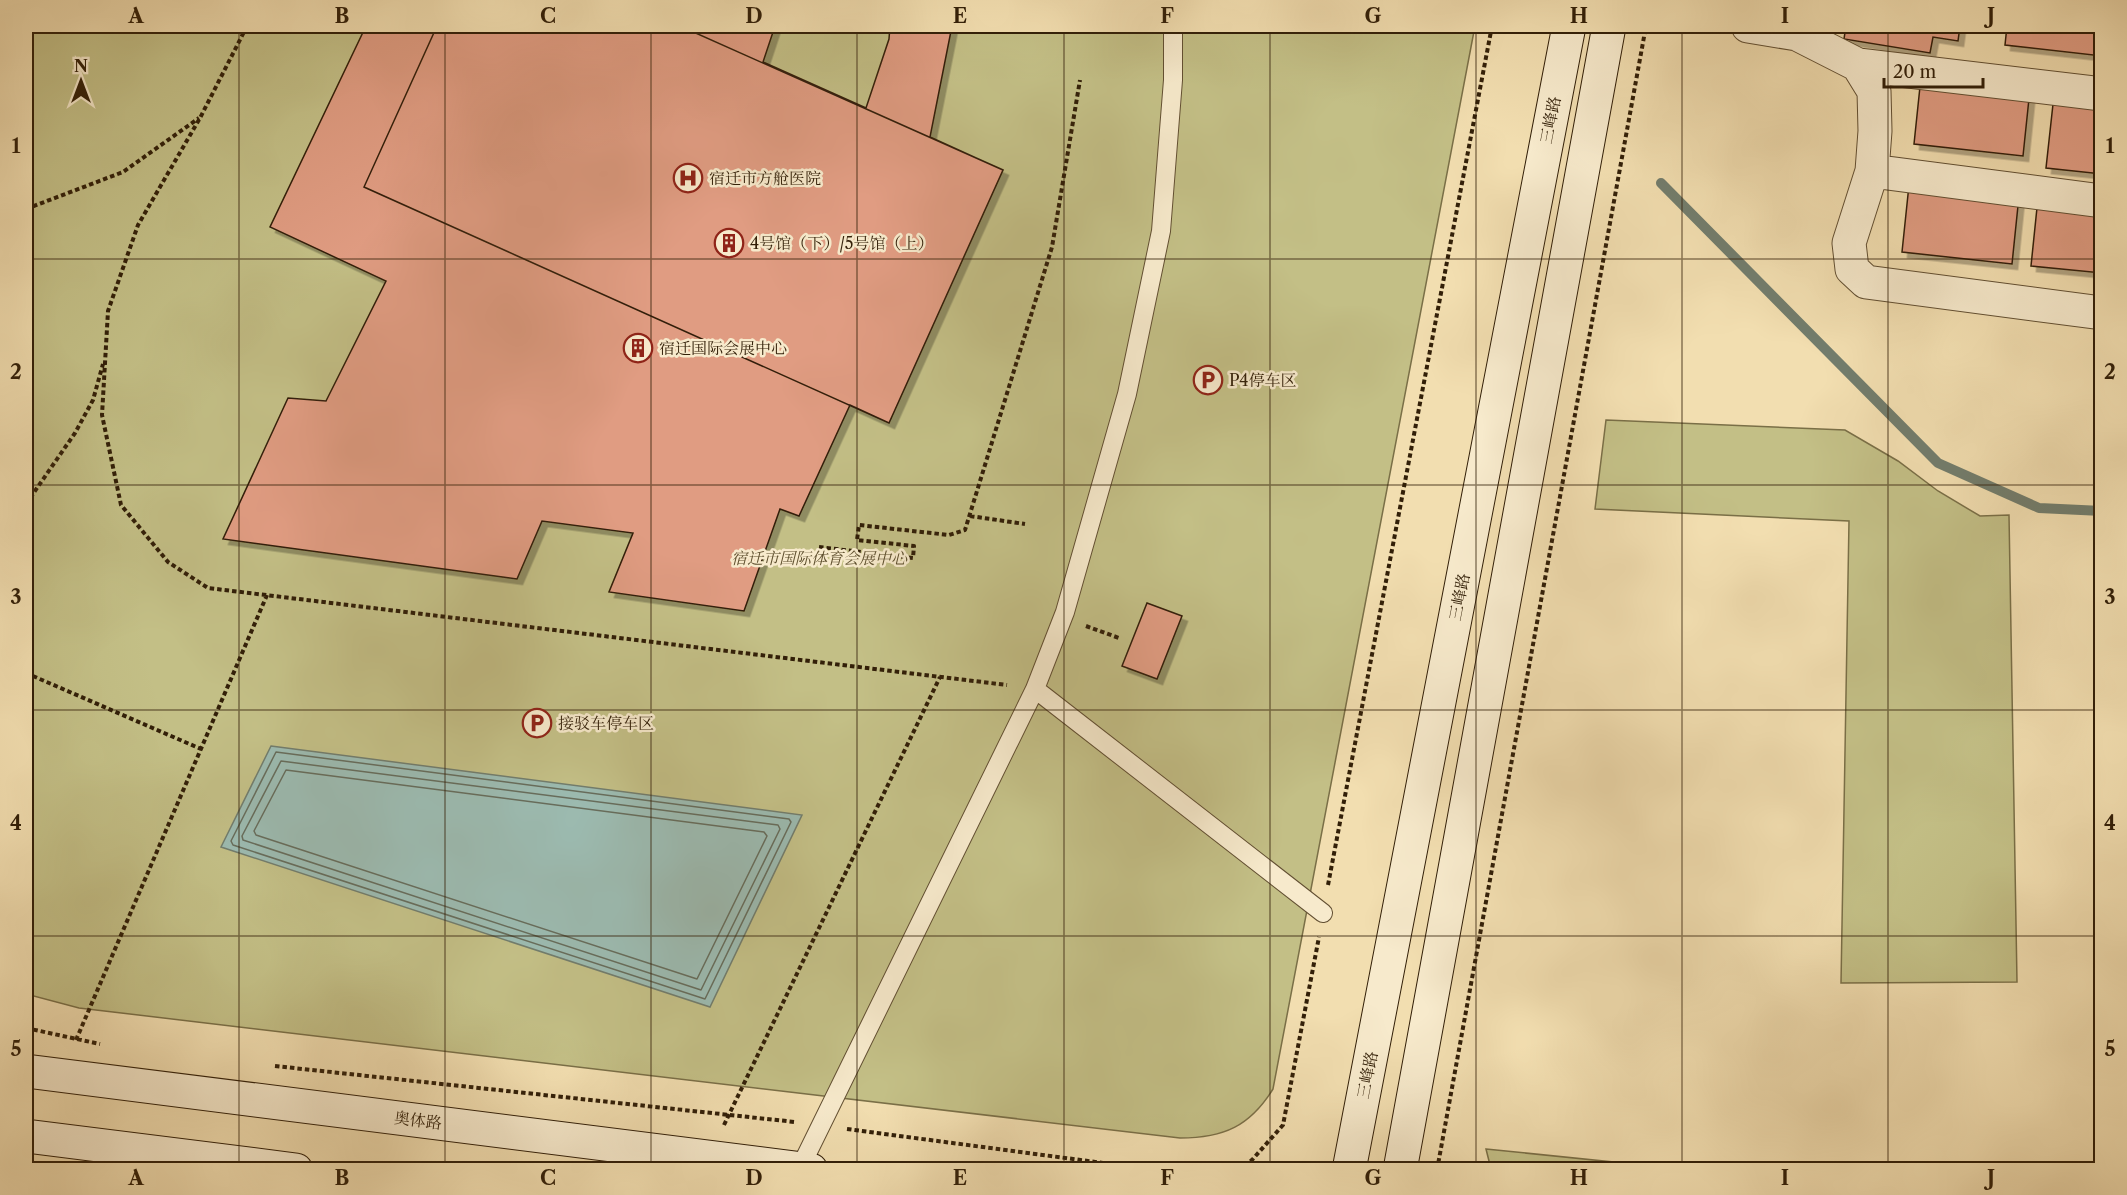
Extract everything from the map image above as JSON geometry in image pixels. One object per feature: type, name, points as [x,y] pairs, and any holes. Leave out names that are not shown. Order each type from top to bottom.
[{"type":"main road","name":"三峰路","points":[[1349,1170],[1569,26]]},
{"type":"main road","points":[[1400,1170],[1609,26]]},
{"type":"main road","points":[[1748,26],[1798,30],[1858,65],[2102,94]]},
{"type":"main road","points":[[1858,65],[1874,91],[1875,131],[1872,171],[1849,243],[1852,269],[1866,282],[2102,313]]},
{"type":"main road","points":[[1872,171],[2102,201]]},
{"type":"main road","name":"奥体路","points":[[26,1071],[806,1169]]},
{"type":"main road","points":[[26,1136],[296,1170]]},
{"type":"lane","points":[[806,1169],[821,1126],[1035,689],[1063,617],[1127,394],[1161,231],[1173,80],[1173,26]]},
{"type":"lane","points":[[1035,689],[1323,913]]},
{"type":"path","points":[[247,26],[200,118],[138,225],[108,311],[102,415],[121,505],[168,562],[208,588],[1035,689]]},
{"type":"path","points":[[1238,1170],[1252,1160],[1283,1125],[1492,26]]},
{"type":"path","points":[[1437,1170],[1646,26]]},
{"type":"path","points":[[819,547],[913,558],[914,546],[857,540],[859,525],[956,535],[965,530],[1052,247],[1080,80]]},
{"type":"path","points":[[26,209],[123,172],[200,118]]},
{"type":"path","points":[[26,504],[75,433],[93,400],[105,357]]},
{"type":"path","points":[[969,516],[1025,524]]},
{"type":"path","points":[[76,1040],[267,595]]},
{"type":"path","points":[[1063,617],[1119,639]]},
{"type":"path","points":[[26,673],[201,749]]},
{"type":"path","points":[[708,1156],[940,677]]},
{"type":"path","points":[[26,1028],[108,1045]]},
{"type":"path","points":[[267,1065],[730,1114],[1156,1170]]},
{"type":"green space","name":"宿迁市国际体育会展中心","points":[[26,26],[1475,26],[1273,1089],[1264,1102],[1245,1121],[1223,1132],[1210,1136],[1180,1138],[79,1008],[26,994]]},
{"type":"green space","points":[[1606,420],[1845,430],[1898,461],[1938,491],[1980,516],[2009,515],[2017,982],[1841,983],[1849,521],[1595,509]]},
{"type":"green space","points":[[1486,1149],[1682,1169],[1491,1169]]},
{"type":"water","points":[[271,746],[802,815],[710,1007],[221,847]]},
{"type":"building","name":"宿迁国际会展中心","points":[[366,26],[775,26],[763,62],[866,108],[889,39],[890,26],[952,26],[930,137],[1003,170],[889,423],[850,405],[799,516],[780,509],[744,611],[609,592],[633,533],[542,521],[517,579],[223,539],[288,398],[326,401],[386,281],[270,227]]},
{"type":"building","name":"4号馆（下）/5号馆（上）","points":[[437,26],[680,26],[1003,170],[889,423],[364,187]]},
{"type":"building","points":[[1846,26],[1960,26],[1958,41],[1933,37],[1930,53],[1844,39]]},
{"type":"building","points":[[2007,26],[2102,26],[2102,56],[2005,45]]},
{"type":"building","points":[[1921,77],[2030,89],[2023,156],[1914,144]]},
{"type":"building","points":[[2054,95],[2102,100],[2102,174],[2046,168]]},
{"type":"building","points":[[1909,185],[2019,196],[2012,264],[1902,252]]},
{"type":"building","points":[[2038,198],[2102,205],[2102,273],[2031,266]]},
{"type":"building","points":[[1147,603],[1182,616],[1157,679],[1122,666]]},
{"type":"waterway","points":[[1661,183],[1938,463],[2039,508],[2102,511]]},
{"type":"place","name":"宿迁市方舱医院","points":[[688,178]]},
{"type":"place","name":"4号馆（下）/5号馆（上）","points":[[729,243]]},
{"type":"place","name":"宿迁国际会展中心","points":[[638,348]]},
{"type":"place","name":"P4停车区","points":[[1208,380]]},
{"type":"place","name":"接驳车停车区","points":[[537,723]]}]
